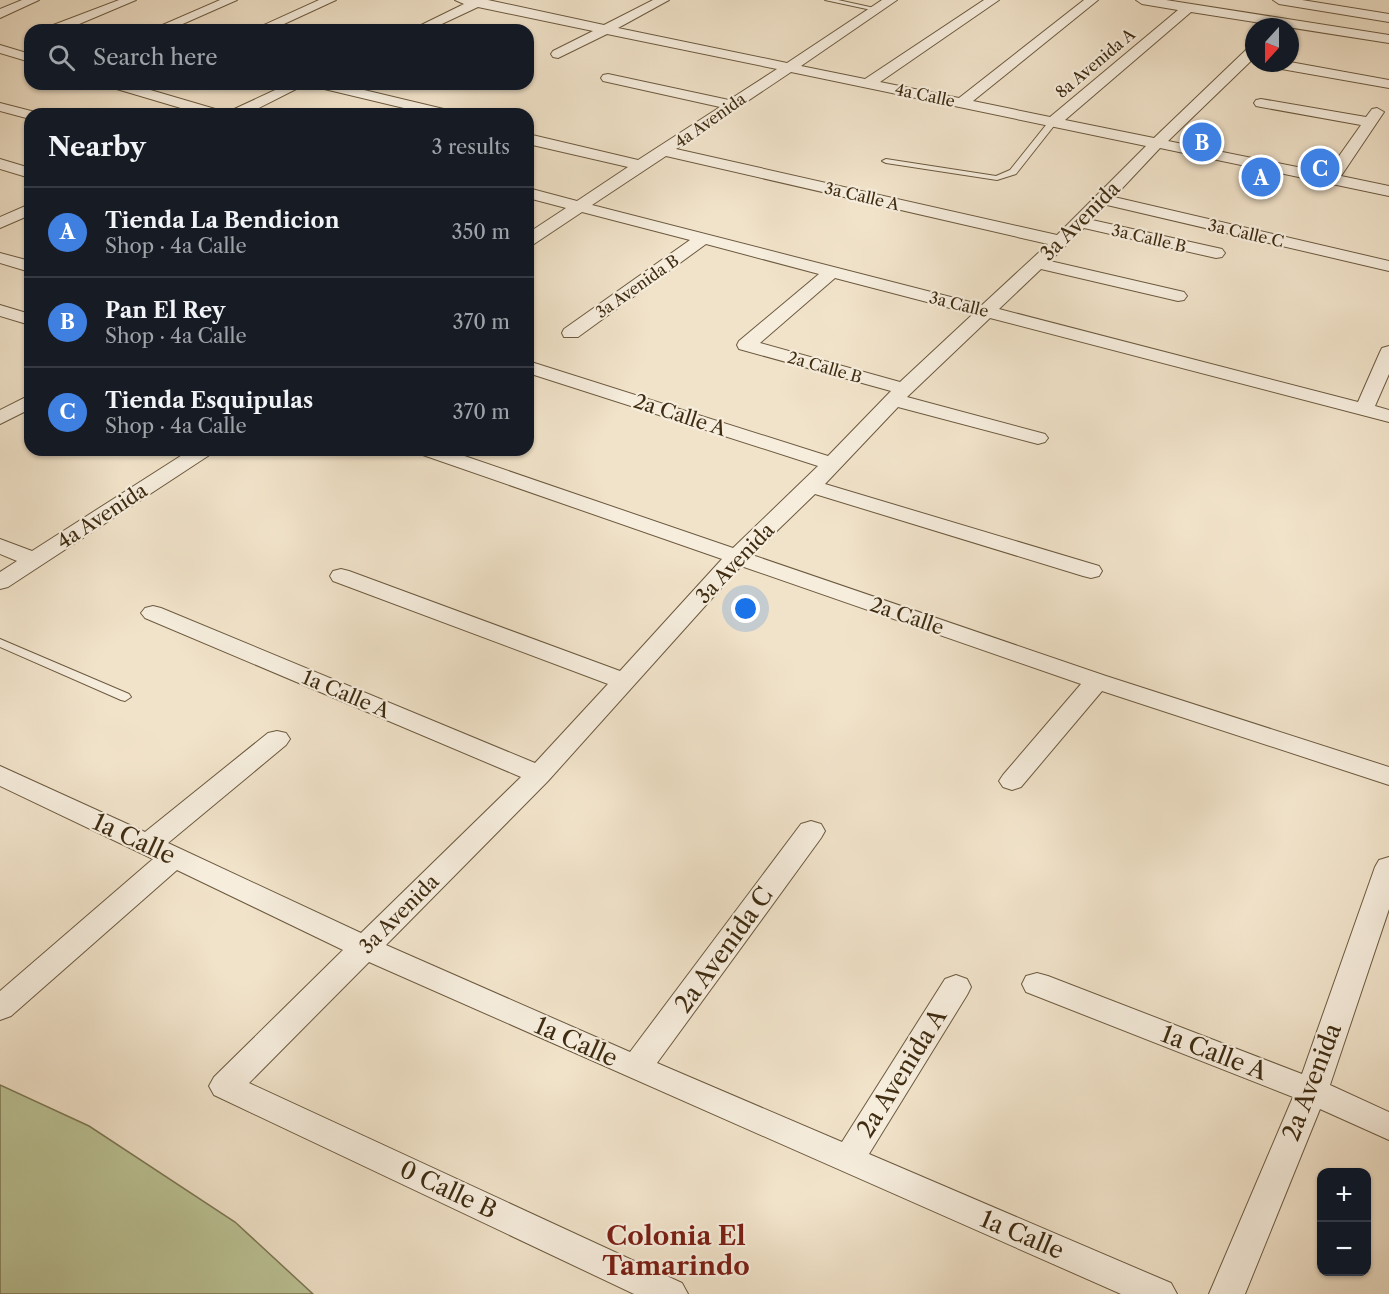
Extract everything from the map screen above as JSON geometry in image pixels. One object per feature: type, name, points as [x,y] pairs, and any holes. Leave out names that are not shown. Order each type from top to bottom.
[{"type":"street","points":[[0,13],[33,0]]},
{"type":"street","points":[[68,24],[130,0]]},
{"type":"street","points":[[173,24],[231,0]]},
{"type":"street","points":[[274,24],[330,0]]},
{"type":"street","name":"4a Calle","points":[[461,0],[481,2],[606,30],[1389,191]]},
{"type":"street","points":[[558,54],[663,0]]},
{"type":"street","name":"4a Avenida","points":[[534,236],[665,152],[731,105],[891,0]]},
{"type":"street","points":[[869,83],[993,0]]},
{"type":"street","points":[[962,103],[1092,0]]},
{"type":"street","points":[[1142,0],[1245,19]]},
{"type":"street","points":[[1279,0],[1304,2],[1389,18]]},
{"type":"street","points":[[432,24],[481,2]]},
{"type":"street","points":[[1285,18],[1304,2]]},
{"type":"street","name":"8a Avenida A","points":[[1053,122],[1188,8]]},
{"type":"street","points":[[1299,28],[1389,39]]},
{"type":"street","points":[[1,49],[21,42]]},
{"type":"street","points":[[1,49],[24,56]]},
{"type":"street","name":"3a Avenida","points":[[225,1086],[538,775],[736,557],[833,464],[899,394],[988,312],[1104,199],[1157,143],[1245,62]]},
{"type":"street","points":[[1299,68],[1389,84]]},
{"type":"street","points":[[608,78],[731,105]]},
{"type":"street","points":[[135,90],[197,108]]},
{"type":"street","points":[[248,108],[286,90]]},
{"type":"street","points":[[346,90],[422,108]]},
{"type":"street","points":[[1261,103],[1374,116],[1332,179]]},
{"type":"street","points":[[0,107],[24,113]]},
{"type":"street","points":[[534,140],[642,166]]},
{"type":"street","name":"3a Calle A","points":[[665,152],[1059,241]]},
{"type":"street","points":[[0,164],[24,171]]},
{"type":"street","name":"3a Calle","points":[[534,194],[1389,416]]},
{"type":"street","name":"3a Calle C","points":[[1104,199],[1389,266]]},
{"type":"street","points":[[0,224],[24,212]]},
{"type":"street","name":"3a Calle B","points":[[1081,222],[1216,253]]},
{"type":"street","name":"3a Avenida B","points":[[571,333],[703,239]]},
{"type":"street","points":[[0,258],[24,265]]},
{"type":"street","points":[[1037,263],[1178,296]]},
{"type":"street","name":"2a Calle B","points":[[831,272],[746,345],[1038,438]]},
{"type":"street","points":[[0,310],[24,317]]},
{"type":"street","points":[[1364,410],[1389,352]]},
{"type":"street","name":"2a Calle A","points":[[534,369],[833,464]]},
{"type":"street","points":[[0,418],[24,404]]},
{"type":"street","name":"4a Avenida","points":[[0,582],[195,456]]},
{"type":"street","name":"2a Calle","points":[[443,456],[1096,681],[1389,776]]},
{"type":"street","points":[[811,486],[1091,571]]},
{"type":"street","points":[[0,546],[34,560]]},
{"type":"street","points":[[341,576],[624,681]]},
{"type":"street","name":"1a Calle A","points":[[153,614],[538,775]]},
{"type":"street","points":[[1012,781],[1096,681]]},
{"type":"street","points":[[0,1008],[277,739]]},
{"type":"street","name":"1a Calle","points":[[0,775],[365,948],[1159,1294]]},
{"type":"street","name":"2a Avenida C","points":[[636,1068],[811,831]]},
{"type":"street","name":"2a Avenida","points":[[1227,1294],[1312,1090],[1389,869]]},
{"type":"street","name":"1a Calle A","points":[[1037,984],[1312,1090],[1389,1127]]},
{"type":"street","name":"2a Avenida A","points":[[848,1160],[956,987]]},
{"type":"street","name":"0 Calle B","points":[[225,1086],[665,1293]]},
{"type":"lane","points":[[828,0],[876,9]]},
{"type":"lane","points":[[886,161],[997,178],[1013,172],[1053,122]]},
{"type":"lane","points":[[0,643],[125,697]]},
{"type":"green space","points":[[0,1085],[89,1126],[235,1222],[313,1294],[0,1294]]},
{"type":"place","name":"Pan El Rey","points":[[1202,142]]},
{"type":"place","name":"Tienda Esquipulas","points":[[1320,168]]},
{"type":"place","name":"Tienda La Bendicion","points":[[1261,177]]},
{"type":"district","name":"Colonia El Tamarindo","points":[[676,1251]]}]
